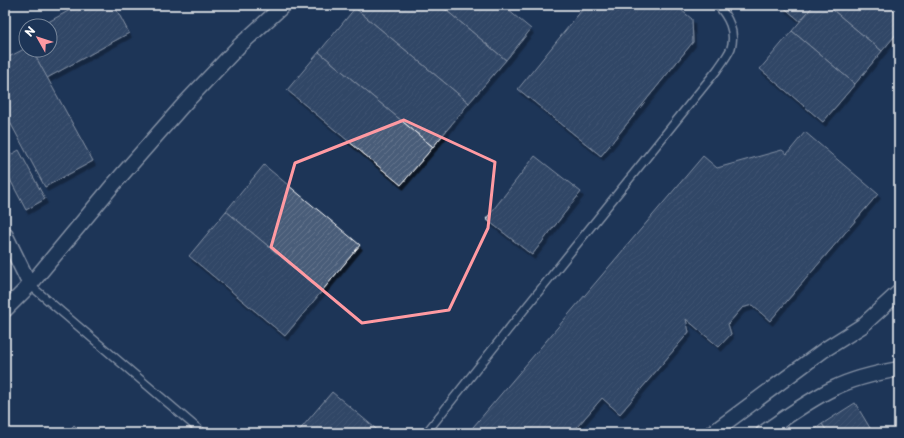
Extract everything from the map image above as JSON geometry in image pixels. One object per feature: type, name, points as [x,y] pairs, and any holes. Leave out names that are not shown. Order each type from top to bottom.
[{"type":"street","points":[[5,310],[30,285],[113,185],[185,103],[239,46],[284,5]]},
{"type":"street","points":[[5,234],[30,285]]},
{"type":"street","points":[[712,433],[824,350],[862,326],[899,292]]},
{"type":"street","points":[[763,433],[800,407],[834,388],[867,375],[899,369]]},
{"type":"lane","points":[[426,433],[717,70],[731,48],[733,33],[725,13],[717,5]]},
{"type":"lane","points":[[30,285],[203,433]]},
{"type":"highlighted area","points":[[404,120],[495,162],[488,228],[449,310],[362,323],[271,247],[295,163]]},
{"type":"building","points":[[79,5],[114,5],[129,33],[47,78],[36,58],[58,58],[58,18],[55,18]]},
{"type":"building","points":[[358,5],[440,5],[506,60],[469,103],[355,8]]},
{"type":"building","points":[[440,5],[502,5],[531,29],[506,60]]},
{"type":"building","points":[[586,5],[675,5],[692,19],[693,42],[601,156],[518,89]]},
{"type":"building","points":[[781,5],[814,5],[800,21]]},
{"type":"building","points":[[814,5],[827,5],[882,51],[855,84],[792,31]]},
{"type":"building","points":[[827,5],[899,5],[899,31],[882,51]]},
{"type":"building","points":[[355,8],[469,103],[433,147],[319,52]]},
{"type":"building","points":[[792,31],[855,84],[823,122],[760,69]]},
{"type":"building","points":[[18,52],[18,58],[36,58],[93,161],[45,187],[5,113],[5,59]]},
{"type":"building","points":[[319,52],[433,147],[401,185],[287,90]]},
{"type":"building","points":[[805,132],[878,194],[770,321],[752,305],[742,308],[728,324],[731,334],[719,347],[686,319],[689,332],[620,414],[602,398],[572,433],[468,433],[703,156],[717,168],[782,150],[787,154]]},
{"type":"building","points":[[19,150],[45,199],[26,210],[5,170],[5,158]]},
{"type":"building","points":[[535,156],[581,192],[532,255],[486,219]]},
{"type":"building","points":[[264,165],[360,245],[322,291],[226,211]]},
{"type":"building","points":[[226,211],[322,291],[285,336],[189,256]]},
{"type":"building","points":[[332,392],[381,433],[297,433]]},
{"type":"building","points":[[855,403],[873,433],[828,433],[822,424]]},
{"type":"building","points":[[822,424],[828,433],[810,433]]},
{"type":"building","points":[[74,425],[83,433],[67,433]]}]
